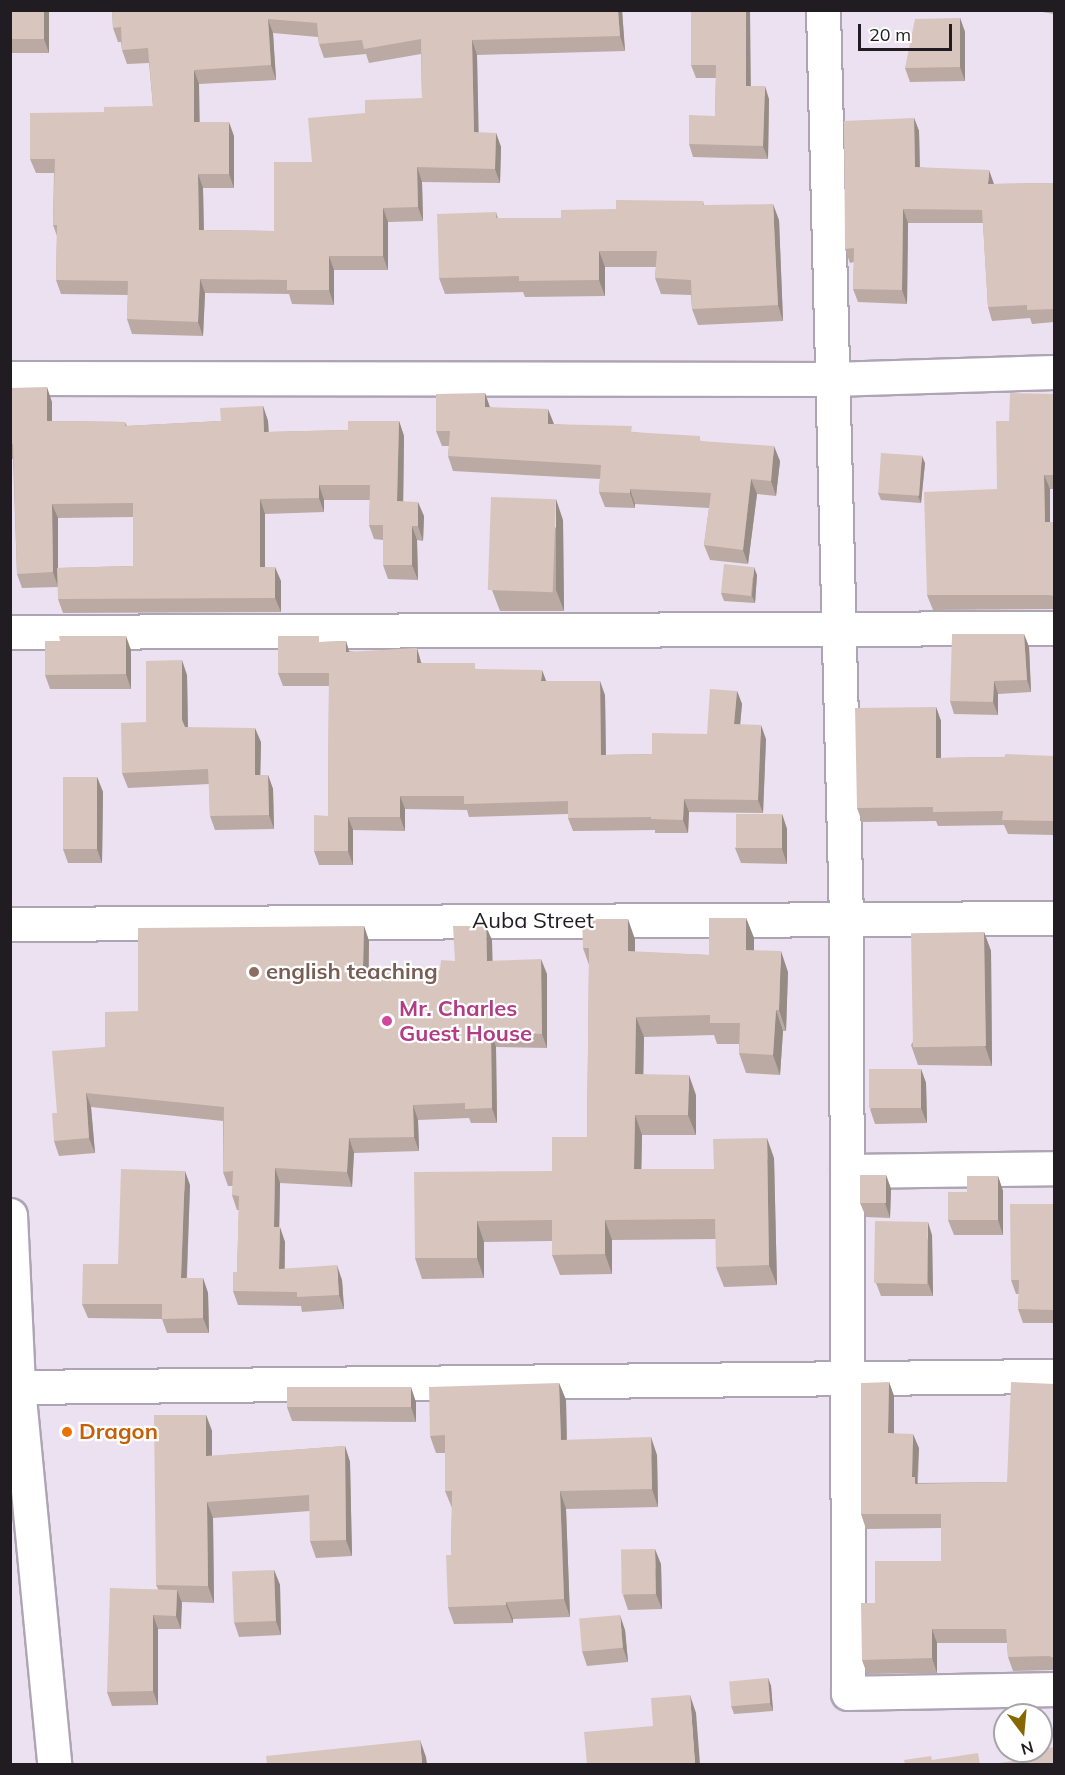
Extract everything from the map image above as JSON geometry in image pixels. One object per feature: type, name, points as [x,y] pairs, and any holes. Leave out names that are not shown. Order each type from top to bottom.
[{"type":"street","points":[[823,10],[846,920],[848,1693],[1054,1689]]},
{"type":"street","points":[[10,378],[832,379],[1054,372]]},
{"type":"street","points":[[10,632],[1054,628]]},
{"type":"street","name":"Auba Street","points":[[10,924],[1054,918]]},
{"type":"street","points":[[847,1171],[1054,1168]]},
{"type":"street","points":[[10,1215],[18,1387],[54,1764]]},
{"type":"street","points":[[18,1387],[1054,1376]]},
{"type":"building","points":[[10,10],[44,10],[44,39],[10,39]]},
{"type":"building","points":[[112,10],[618,10],[620,36],[472,40],[474,132],[496,133],[495,169],[417,167],[418,207],[383,208],[383,256],[329,256],[329,290],[287,290],[287,280],[200,279],[198,322],[127,319],[128,281],[56,280],[57,225],[53,225],[55,159],[30,159],[30,113],[104,112],[104,107],[153,106],[148,48],[122,50],[121,27],[113,28]],"holes":[[[268,19],[317,23],[319,44],[362,40],[364,49],[421,39],[422,98],[365,100],[365,113],[308,118],[312,162],[274,162],[274,231],[199,230],[198,174],[229,174],[229,122],[194,122],[194,70],[271,65]]]},
{"type":"building","points":[[691,10],[746,10],[746,86],[765,86],[763,146],[689,144],[689,115],[715,116],[716,65],[691,65]]},
{"type":"building","points":[[960,18],[960,67],[905,68],[915,19]]},
{"type":"building","points":[[914,118],[915,167],[989,170],[988,184],[1054,183],[1054,309],[1027,310],[1027,305],[988,307],[982,210],[903,209],[902,290],[853,289],[854,248],[845,249],[844,121]]},
{"type":"building","points":[[616,200],[703,201],[703,205],[773,204],[778,305],[692,309],[691,280],[655,278],[657,251],[599,251],[599,280],[519,281],[519,276],[439,278],[437,214],[496,212],[496,218],[561,218],[561,210],[616,209]]},
{"type":"building","points":[[47,387],[47,421],[125,422],[125,426],[221,421],[220,408],[263,406],[264,432],[348,430],[348,421],[399,421],[397,501],[418,502],[418,526],[412,526],[412,565],[383,565],[383,525],[369,525],[370,485],[319,485],[319,498],[260,499],[260,567],[275,567],[275,598],[58,599],[57,568],[133,566],[133,503],[52,504],[53,572],[17,574],[13,444],[10,444],[10,388]]},
{"type":"building","points":[[485,393],[485,407],[548,409],[548,424],[632,426],[631,432],[700,436],[700,441],[774,446],[771,481],[751,479],[743,550],[704,545],[711,493],[630,489],[630,493],[599,492],[601,465],[448,456],[450,431],[436,431],[436,394]]},
{"type":"building","points":[[1010,393],[1054,394],[1054,475],[1044,475],[1045,522],[1054,522],[1054,596],[927,595],[924,492],[997,489],[996,421],[1009,421]]},
{"type":"building","points":[[881,453],[922,456],[919,496],[878,493]]},
{"type":"building","points":[[491,497],[556,499],[553,592],[488,590]]},
{"type":"building","points":[[724,564],[754,567],[751,596],[721,593]]},
{"type":"building","points":[[952,634],[1024,634],[1027,680],[994,681],[993,702],[950,701]]},
{"type":"building","points":[[59,636],[126,636],[126,674],[45,675],[45,641],[60,641]]},
{"type":"building","points":[[278,636],[319,636],[319,642],[346,641],[346,652],[417,648],[417,663],[475,663],[475,669],[542,670],[541,681],[600,681],[601,755],[652,754],[652,733],[707,734],[710,689],[737,691],[734,724],[761,725],[758,800],[684,799],[683,820],[651,819],[651,817],[568,818],[568,801],[464,804],[464,796],[400,796],[400,817],[348,817],[348,851],[314,851],[314,815],[328,816],[329,673],[278,673]]},
{"type":"building","points":[[182,660],[182,720],[185,727],[255,728],[255,775],[268,775],[269,815],[210,816],[208,769],[122,773],[121,723],[146,722],[146,661]]},
{"type":"building","points":[[936,707],[936,758],[1005,757],[1005,754],[1054,756],[1054,821],[1002,820],[1003,811],[933,812],[933,807],[857,808],[855,708]]},
{"type":"building","points":[[63,777],[97,777],[97,849],[63,849]]},
{"type":"building","points":[[736,814],[782,814],[782,848],[736,848]]},
{"type":"building","points":[[709,918],[746,918],[746,950],[781,951],[779,1010],[776,1010],[773,1055],[739,1053],[740,1023],[710,1023],[710,1015],[636,1017],[635,1074],[689,1075],[688,1115],[635,1115],[634,1169],[714,1169],[713,1139],[767,1138],[769,1265],[716,1267],[715,1219],[605,1220],[605,1254],[552,1255],[552,1220],[477,1221],[477,1258],[415,1258],[414,1172],[552,1171],[552,1137],[587,1137],[589,948],[583,948],[582,919],[628,919],[628,951],[709,955]]},
{"type":"building","points":[[364,926],[363,969],[440,970],[441,960],[455,961],[453,926],[486,926],[487,961],[541,959],[542,1034],[491,1032],[492,1108],[465,1109],[465,1103],[413,1105],[414,1137],[349,1138],[347,1172],[275,1168],[274,1227],[280,1227],[279,1269],[337,1265],[339,1295],[297,1297],[297,1292],[233,1291],[233,1272],[237,1272],[239,1196],[232,1195],[233,1171],[223,1172],[224,1107],[86,1093],[89,1138],[54,1141],[52,1113],[57,1113],[52,1051],[105,1047],[105,1012],[138,1011],[138,928]]},
{"type":"building","points":[[984,932],[986,1046],[913,1047],[911,933]]},
{"type":"building","points":[[869,1069],[921,1069],[921,1108],[869,1108]]},
{"type":"building","points":[[121,1169],[185,1171],[181,1278],[203,1278],[203,1318],[162,1319],[162,1304],[82,1304],[83,1264],[118,1264]]},
{"type":"building","points":[[860,1175],[886,1175],[886,1203],[860,1203]]},
{"type":"building","points":[[967,1176],[998,1176],[998,1220],[948,1220],[948,1192],[967,1192]]},
{"type":"building","points":[[1010,1204],[1054,1204],[1054,1310],[1018,1309],[1019,1280],[1011,1280]]},
{"type":"building","points":[[875,1221],[928,1222],[927,1284],[874,1283]]},
{"type":"building","points":[[889,1382],[888,1433],[913,1434],[912,1477],[915,1477],[915,1484],[1007,1482],[1011,1382],[1054,1384],[1054,1658],[1049,1656],[1008,1657],[1006,1629],[932,1629],[932,1658],[862,1660],[861,1603],[875,1603],[875,1561],[941,1561],[941,1514],[861,1514],[861,1383]]},
{"type":"building","points":[[559,1383],[561,1440],[651,1437],[652,1489],[560,1491],[564,1599],[506,1602],[506,1605],[448,1607],[446,1555],[451,1555],[452,1491],[445,1491],[445,1435],[430,1436],[429,1387]]},
{"type":"building","points":[[287,1387],[411,1387],[411,1407],[287,1407]]},
{"type":"building","points":[[154,1415],[206,1415],[206,1456],[345,1446],[346,1540],[310,1541],[309,1495],[207,1502],[208,1586],[156,1585]]},
{"type":"building","points":[[655,1549],[656,1594],[622,1595],[621,1550]]},
{"type":"building","points":[[274,1570],[276,1621],[234,1622],[232,1571]]},
{"type":"building","points":[[110,1588],[177,1590],[176,1616],[153,1615],[153,1691],[107,1692]]},
{"type":"building","points":[[620,1615],[623,1648],[582,1651],[579,1619]]},
{"type":"building","points":[[768,1678],[770,1703],[731,1706],[729,1681]]},
{"type":"building","points":[[690,1695],[695,1764],[587,1764],[584,1732],[653,1726],[651,1698]]},
{"type":"building","points":[[420,1740],[422,1764],[267,1764],[266,1756]]},
{"type":"building","points":[[1053,1747],[1054,1764],[992,1764],[1053,1763]]},
{"type":"building","points":[[978,1753],[980,1764],[905,1764],[904,1760],[931,1756],[932,1760]]},
{"type":"place","name":"english teaching","points":[[254,972]]},
{"type":"place","name":"Mr. Charles Guest House","points":[[387,1021]]},
{"type":"place","name":"Dragon","points":[[67,1432]]}]
